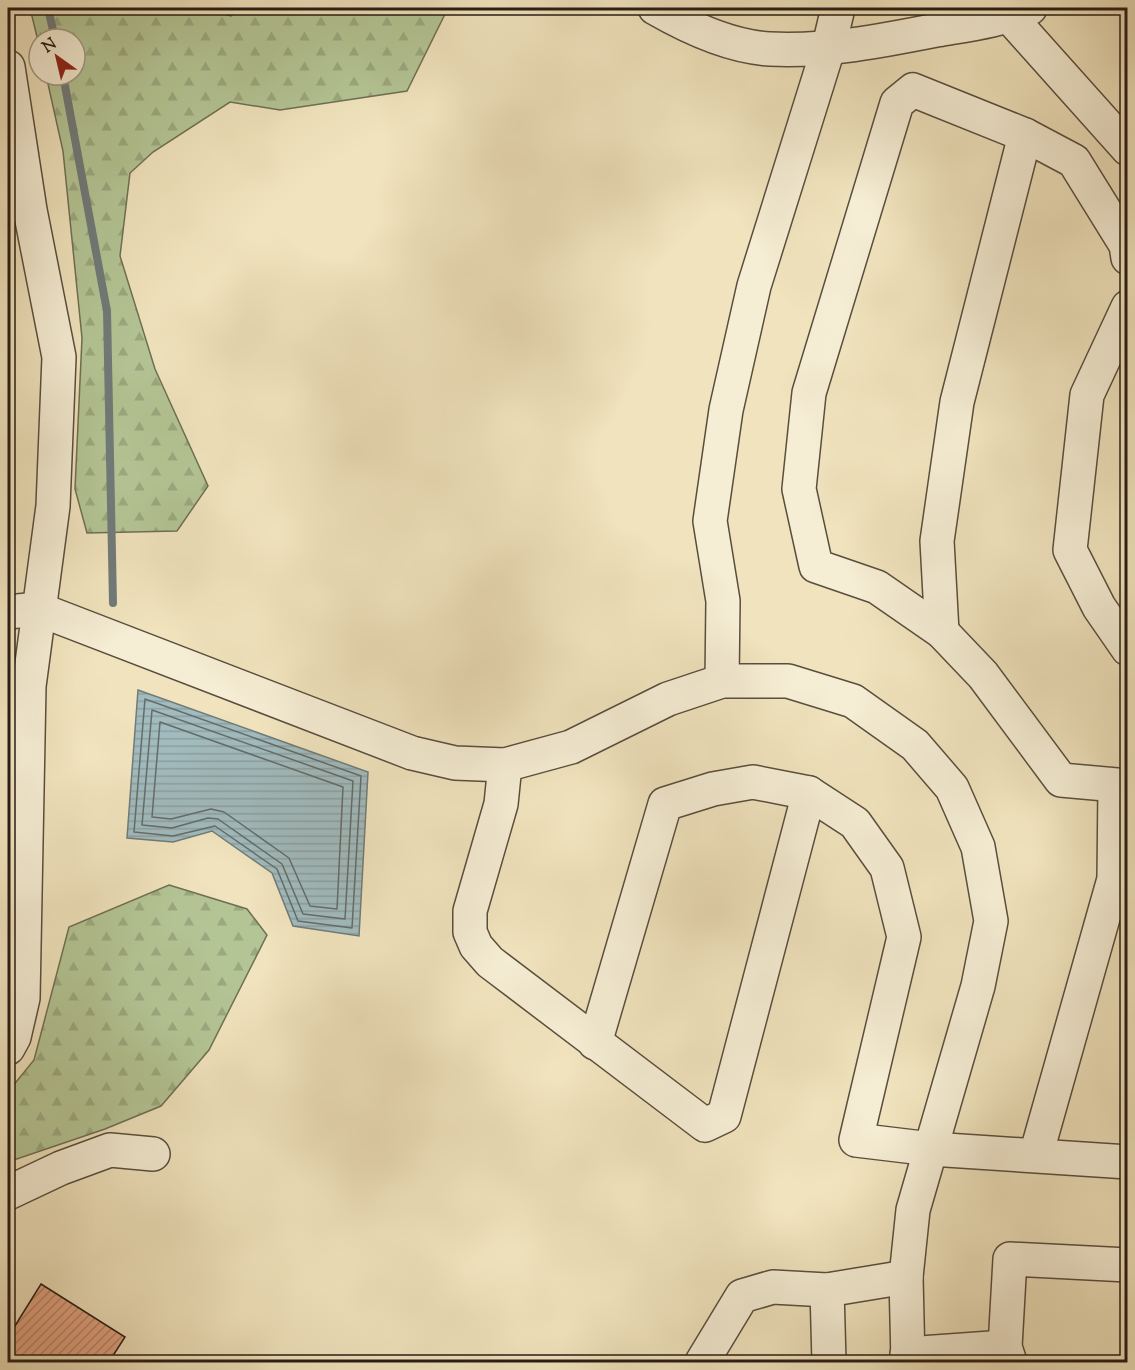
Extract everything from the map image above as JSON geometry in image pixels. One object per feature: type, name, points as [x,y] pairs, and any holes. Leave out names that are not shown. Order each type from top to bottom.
[{"type":"street","points":[[655,8],[690,16],[723,39],[768,49],[829,46],[897,38],[1020,12],[1128,149]]},
{"type":"street","points":[[722,681],[723,601],[710,521],[726,410],[754,286],[829,46],[838,8]]},
{"type":"street","points":[[8,67],[19,211],[59,357],[53,506],[23,611],[28,686],[14,1037],[8,1048]]},
{"type":"street","points":[[1035,1155],[1114,879],[1121,786],[1061,780],[983,675],[942,632],[877,587],[816,566],[799,489],[809,393],[897,103],[913,90],[1025,135],[1074,161],[1126,245],[1128,258]]},
{"type":"street","points":[[942,632],[937,541],[957,402],[1025,135]]},
{"type":"street","points":[[1128,307],[1087,395],[1070,550],[1099,607],[1128,650]]},
{"type":"street","points":[[23,611],[412,753],[455,764],[505,765],[571,747],[668,699],[722,681],[788,681],[853,701],[915,745],[952,788],[978,847],[991,921],[978,986],[913,1210],[906,1277],[907,1358],[1007,1355],[1010,1259],[1128,1265]]},
{"type":"street","points":[[505,765],[501,804],[470,911],[470,932],[476,946],[490,962],[705,1125],[724,1116],[809,793]]},
{"type":"street","points":[[595,1043],[665,804],[713,789],[753,782],[809,793],[855,823],[887,868],[904,937],[856,1140],[931,1149],[1128,1162]]},
{"type":"street","points":[[8,1193],[61,1167],[110,1150],[153,1154]]},
{"type":"street","points":[[702,1362],[742,1296],[773,1287],[827,1290],[906,1277]]},
{"type":"street","points":[[827,1290],[829,1362]]},
{"type":"green space","points":[[30,8],[200,8],[231,16],[243,8],[448,8],[407,91],[280,110],[230,102],[153,152],[130,173],[120,256],[155,369],[208,486],[177,531],[87,533],[75,489],[82,338],[63,151],[49,87],[87,87],[87,27],[35,27]]},
{"type":"green space","points":[[169,885],[247,909],[267,935],[209,1050],[161,1106],[105,1129],[8,1162],[8,1092],[34,1060],[69,927]]},
{"type":"water","points":[[138,690],[368,772],[359,936],[293,926],[272,873],[212,831],[173,842],[127,838]]},
{"type":"building","points":[[41,1284],[125,1337],[109,1362],[8,1362],[8,1337]]},
{"type":"waterway","points":[[48,8],[52,27]]},
{"type":"waterway","points":[[65,87],[107,311],[113,603]]}]
